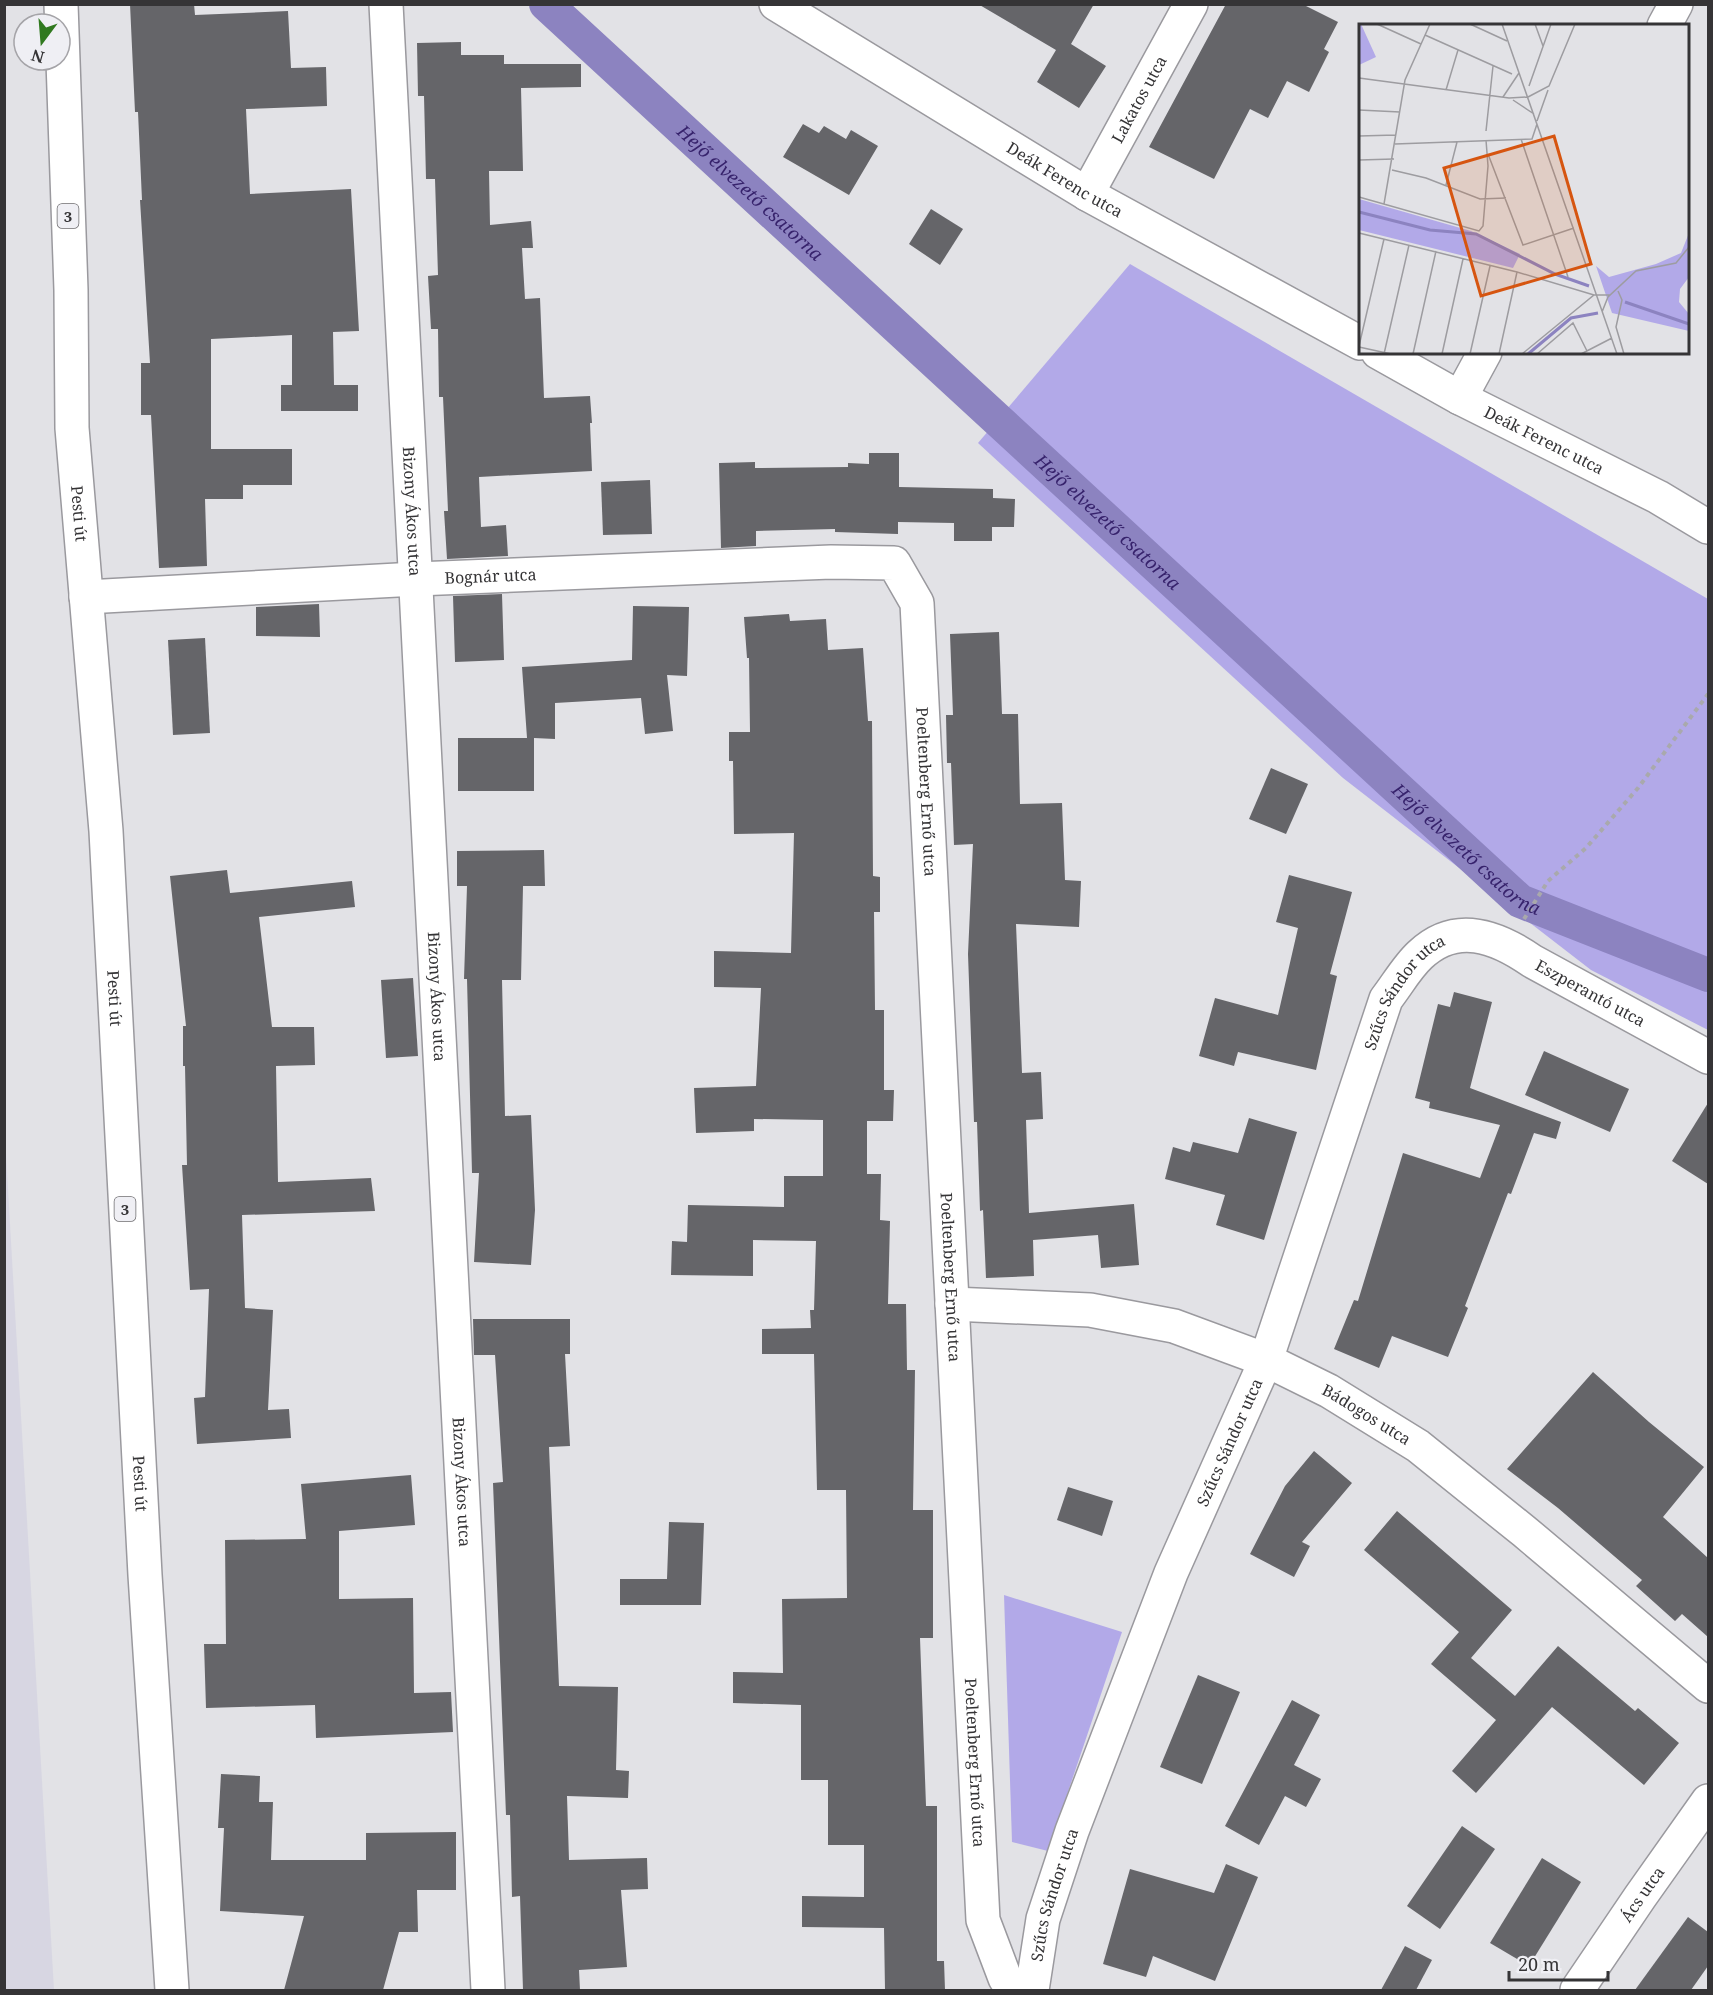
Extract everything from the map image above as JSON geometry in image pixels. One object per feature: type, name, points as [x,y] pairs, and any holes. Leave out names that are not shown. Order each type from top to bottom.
[{"type":"street","name":"Pesti út","points":[[61,4],[71,290],[72,428],[106,831],[144,1563],[172,1990]]},
{"type":"street","name":"Bizony Ákos utca","points":[[386,4],[488,1990]]},
{"type":"street","name":"Deák Ferenc utca","points":[[776,4],[1087,194],[1359,342]]},
{"type":"street","name":"Lakatos utca","points":[[1087,194],[1191,4]]},
{"type":"street","points":[[1665,24],[1676,4]]},
{"type":"street","name":"Deák Ferenc utca","points":[[1382,354],[1460,398],[1658,497],[1708,527]]},
{"type":"street","points":[[1460,398],[1484,354]]},
{"type":"street","name":"Bognár utca","points":[[86,597],[416,579],[831,561],[894,563]]},
{"type":"street","name":"Poeltenberg Ernő utca","points":[[894,563],[917,603],[983,1920],[1005,1978],[1013,1990]]},
{"type":"street","name":"Eszperantó utca","points":[[1472,934],[1511,946],[1532,961],[1708,1057]]},
{"type":"street","name":"Szűcs Sándor utca","points":[[1032,1990],[1043,1919],[1072,1831],[1171,1573],[1266,1360],[1386,999],[1419,955],[1443,938],[1472,934]]},
{"type":"street","name":"Bádogos utca","points":[[952,1304],[1090,1310],[1174,1326],[1266,1360],[1329,1391],[1418,1446],[1525,1532],[1708,1686]]},
{"type":"street","name":"Ács utca","points":[[1577,1990],[1708,1801]]},
{"type":"path","points":[[1520,926],[1548,881],[1586,848],[1638,788],[1708,694]]},
{"type":"shaded area","points":[[1130,264],[1708,599],[1708,1030],[1591,970],[1343,778],[978,443]]},
{"type":"shaded area","points":[[5,1137],[54,1990],[5,1990]]},
{"type":"shaded area","points":[[1004,1595],[1122,1632],[1048,1851],[1012,1842]]},
{"type":"building","points":[[130,4],[194,4],[195,15],[288,11],[291,68],[326,67],[327,106],[246,109],[250,194],[351,189],[359,331],[333,332],[334,385],[358,385],[358,411],[281,411],[281,385],[292,385],[292,335],[211,339],[211,449],[292,449],[292,485],[243,485],[243,499],[205,499],[207,566],[159,568],[151,415],[141,415],[141,363],[150,363],[140,200],[142,200],[138,112],[135,112]]},
{"type":"building","points":[[978,4],[1094,4],[1071,44],[1106,66],[1079,108],[1037,82],[1056,50]]},
{"type":"building","points":[[1226,4],[1302,4],[1338,22],[1324,49],[1329,52],[1309,92],[1287,81],[1268,118],[1250,109],[1214,179],[1149,147]]},
{"type":"building","points":[[461,42],[461,55],[504,55],[504,64],[581,64],[581,87],[521,88],[523,171],[489,171],[490,225],[531,221],[533,248],[522,248],[525,299],[540,298],[544,398],[590,396],[592,471],[479,477],[481,527],[506,525],[508,556],[447,559],[444,511],[448,511],[443,397],[439,397],[438,329],[431,329],[428,276],[438,275],[435,179],[426,179],[424,96],[418,96],[417,43]]},
{"type":"building","points":[[803,124],[819,133],[824,126],[846,139],[851,130],[878,146],[849,195],[783,157]]},
{"type":"building","points":[[931,209],[963,229],[940,265],[909,244]]},
{"type":"building","points":[[869,453],[899,453],[899,487],[993,489],[993,498],[1015,499],[1014,527],[992,527],[992,541],[954,541],[954,523],[898,522],[898,534],[835,532],[835,529],[756,531],[756,546],[721,548],[719,463],[755,462],[755,468],[848,467],[848,463],[869,464]]},
{"type":"building","points":[[650,480],[652,534],[603,535],[601,482]]},
{"type":"building","points":[[502,594],[504,660],[455,662],[453,596]]},
{"type":"building","points":[[319,604],[320,637],[256,636],[256,607]]},
{"type":"building","points":[[633,606],[689,607],[687,676],[667,675],[673,731],[645,734],[641,698],[555,703],[555,739],[534,738],[534,791],[458,791],[458,738],[527,738],[522,667],[632,660]]},
{"type":"building","points":[[789,614],[790,621],[826,619],[828,650],[863,648],[868,721],[872,721],[873,876],[880,877],[880,912],[874,912],[875,1010],[884,1010],[884,1090],[894,1090],[893,1121],[867,1121],[867,1174],[881,1174],[880,1220],[890,1221],[888,1304],[906,1304],[907,1370],[915,1370],[913,1510],[933,1510],[933,1638],[920,1638],[926,1806],[937,1806],[937,1961],[944,1961],[945,1990],[885,1990],[884,1928],[802,1927],[802,1896],[864,1897],[864,1845],[828,1845],[828,1780],[801,1780],[801,1705],[733,1703],[733,1672],[783,1673],[782,1599],[847,1598],[846,1490],[817,1490],[814,1354],[762,1354],[762,1329],[811,1328],[810,1310],[814,1310],[816,1241],[753,1240],[753,1276],[671,1275],[672,1241],[687,1242],[688,1205],[784,1207],[784,1176],[823,1176],[823,1120],[754,1119],[754,1131],[696,1133],[694,1088],[756,1086],[761,988],[714,987],[714,951],[791,953],[794,833],[734,834],[733,761],[729,761],[729,732],[750,732],[749,658],[747,658],[744,617]]},
{"type":"building","points":[[999,632],[1002,714],[1018,714],[1020,804],[1062,803],[1065,880],[1081,881],[1079,927],[1016,924],[1022,1073],[1041,1072],[1043,1119],[1026,1120],[1029,1213],[1134,1204],[1139,1265],[1101,1268],[1098,1235],[1033,1240],[1034,1276],[986,1278],[983,1210],[980,1211],[977,1122],[974,1122],[968,954],[973,844],[954,845],[951,763],[947,763],[946,715],[953,715],[950,634]]},
{"type":"building","points":[[205,638],[210,733],[173,735],[168,640]]},
{"type":"building","points":[[1271,768],[1308,784],[1286,834],[1249,819]]},
{"type":"building","points":[[544,850],[545,886],[523,886],[521,980],[502,980],[505,1116],[531,1115],[535,1210],[531,1265],[474,1262],[479,1173],[472,1173],[467,979],[464,979],[467,886],[457,886],[457,851]]},
{"type":"building","points":[[227,870],[230,893],[352,881],[355,907],[259,917],[272,1027],[314,1027],[315,1065],[276,1066],[278,1182],[371,1178],[375,1211],[242,1215],[245,1308],[273,1310],[268,1410],[289,1409],[291,1438],[197,1444],[194,1398],[205,1397],[209,1289],[190,1290],[182,1165],[187,1165],[185,1066],[183,1066],[183,1026],[186,1026],[170,876]]},
{"type":"building","points":[[1289,875],[1352,892],[1330,974],[1337,976],[1316,1070],[1238,1052],[1234,1066],[1199,1056],[1215,998],[1278,1015],[1298,928],[1276,922]]},
{"type":"building","points":[[413,978],[418,1056],[386,1058],[381,980]]},
{"type":"building","points":[[1454,992],[1492,1002],[1470,1088],[1561,1122],[1556,1139],[1534,1133],[1511,1194],[1508,1193],[1465,1306],[1468,1308],[1448,1357],[1392,1336],[1379,1368],[1334,1349],[1354,1300],[1358,1301],[1403,1153],[1480,1178],[1500,1125],[1429,1108],[1430,1102],[1415,1098],[1438,1004],[1450,1007]]},
{"type":"building","points":[[1544,1051],[1629,1089],[1610,1132],[1525,1095]]},
{"type":"building","points":[[1708,1103],[1708,1184],[1672,1161]]},
{"type":"building","points":[[1249,1118],[1297,1132],[1264,1240],[1216,1225],[1225,1195],[1165,1179],[1173,1147],[1190,1152],[1193,1142],[1238,1153]]},
{"type":"building","points":[[473,1319],[570,1319],[570,1354],[565,1354],[570,1446],[549,1447],[559,1686],[618,1687],[616,1770],[629,1771],[628,1798],[567,1796],[569,1860],[647,1858],[648,1889],[621,1890],[627,1967],[579,1970],[580,1990],[523,1990],[520,1896],[512,1897],[510,1815],[506,1815],[493,1483],[503,1482],[495,1355],[474,1355]]},
{"type":"building","points":[[1593,1372],[1704,1467],[1663,1517],[1708,1558],[1708,1637],[1682,1614],[1675,1621],[1636,1586],[1642,1580],[1558,1508],[1507,1469]]},
{"type":"building","points":[[1314,1451],[1352,1483],[1302,1542],[1310,1546],[1294,1577],[1250,1554],[1285,1486]]},
{"type":"building","points":[[411,1475],[415,1525],[339,1531],[339,1599],[413,1598],[414,1693],[451,1692],[453,1732],[316,1738],[315,1705],[206,1708],[204,1644],[226,1644],[225,1540],[306,1539],[301,1484]]},
{"type":"building","points":[[1068,1487],[1113,1501],[1102,1536],[1057,1520]]},
{"type":"building","points":[[1397,1511],[1512,1610],[1471,1658],[1515,1696],[1558,1646],[1635,1711],[1638,1708],[1679,1743],[1644,1785],[1552,1707],[1476,1793],[1452,1771],[1496,1720],[1431,1664],[1459,1632],[1364,1550]]},
{"type":"building","points":[[669,1522],[704,1523],[701,1605],[620,1605],[620,1579],[667,1579]]},
{"type":"building","points":[[1198,1675],[1240,1692],[1202,1784],[1160,1767]]},
{"type":"building","points":[[1292,1700],[1320,1715],[1294,1765],[1321,1779],[1306,1807],[1285,1796],[1259,1845],[1225,1826]]},
{"type":"building","points":[[221,1774],[260,1776],[259,1802],[273,1802],[271,1860],[366,1860],[366,1833],[456,1832],[456,1890],[417,1890],[418,1932],[399,1932],[383,1990],[284,1990],[304,1916],[220,1911],[224,1828],[218,1828]]},
{"type":"building","points":[[1462,1826],[1495,1849],[1440,1929],[1407,1906]]},
{"type":"building","points":[[1542,1858],[1581,1882],[1529,1966],[1490,1943]]},
{"type":"building","points":[[1226,1864],[1258,1877],[1215,1981],[1153,1956],[1146,1977],[1103,1964],[1130,1869],[1214,1893]]},
{"type":"building","points":[[1688,1917],[1708,1932],[1708,1966],[1691,1990],[1635,1990]]},
{"type":"building","points":[[1405,1946],[1432,1960],[1416,1990],[1381,1990]]},
{"type":"waterway","name":"Hejő elvezető csatorna","points":[[546,4],[1520,901],[1708,975]]}]
